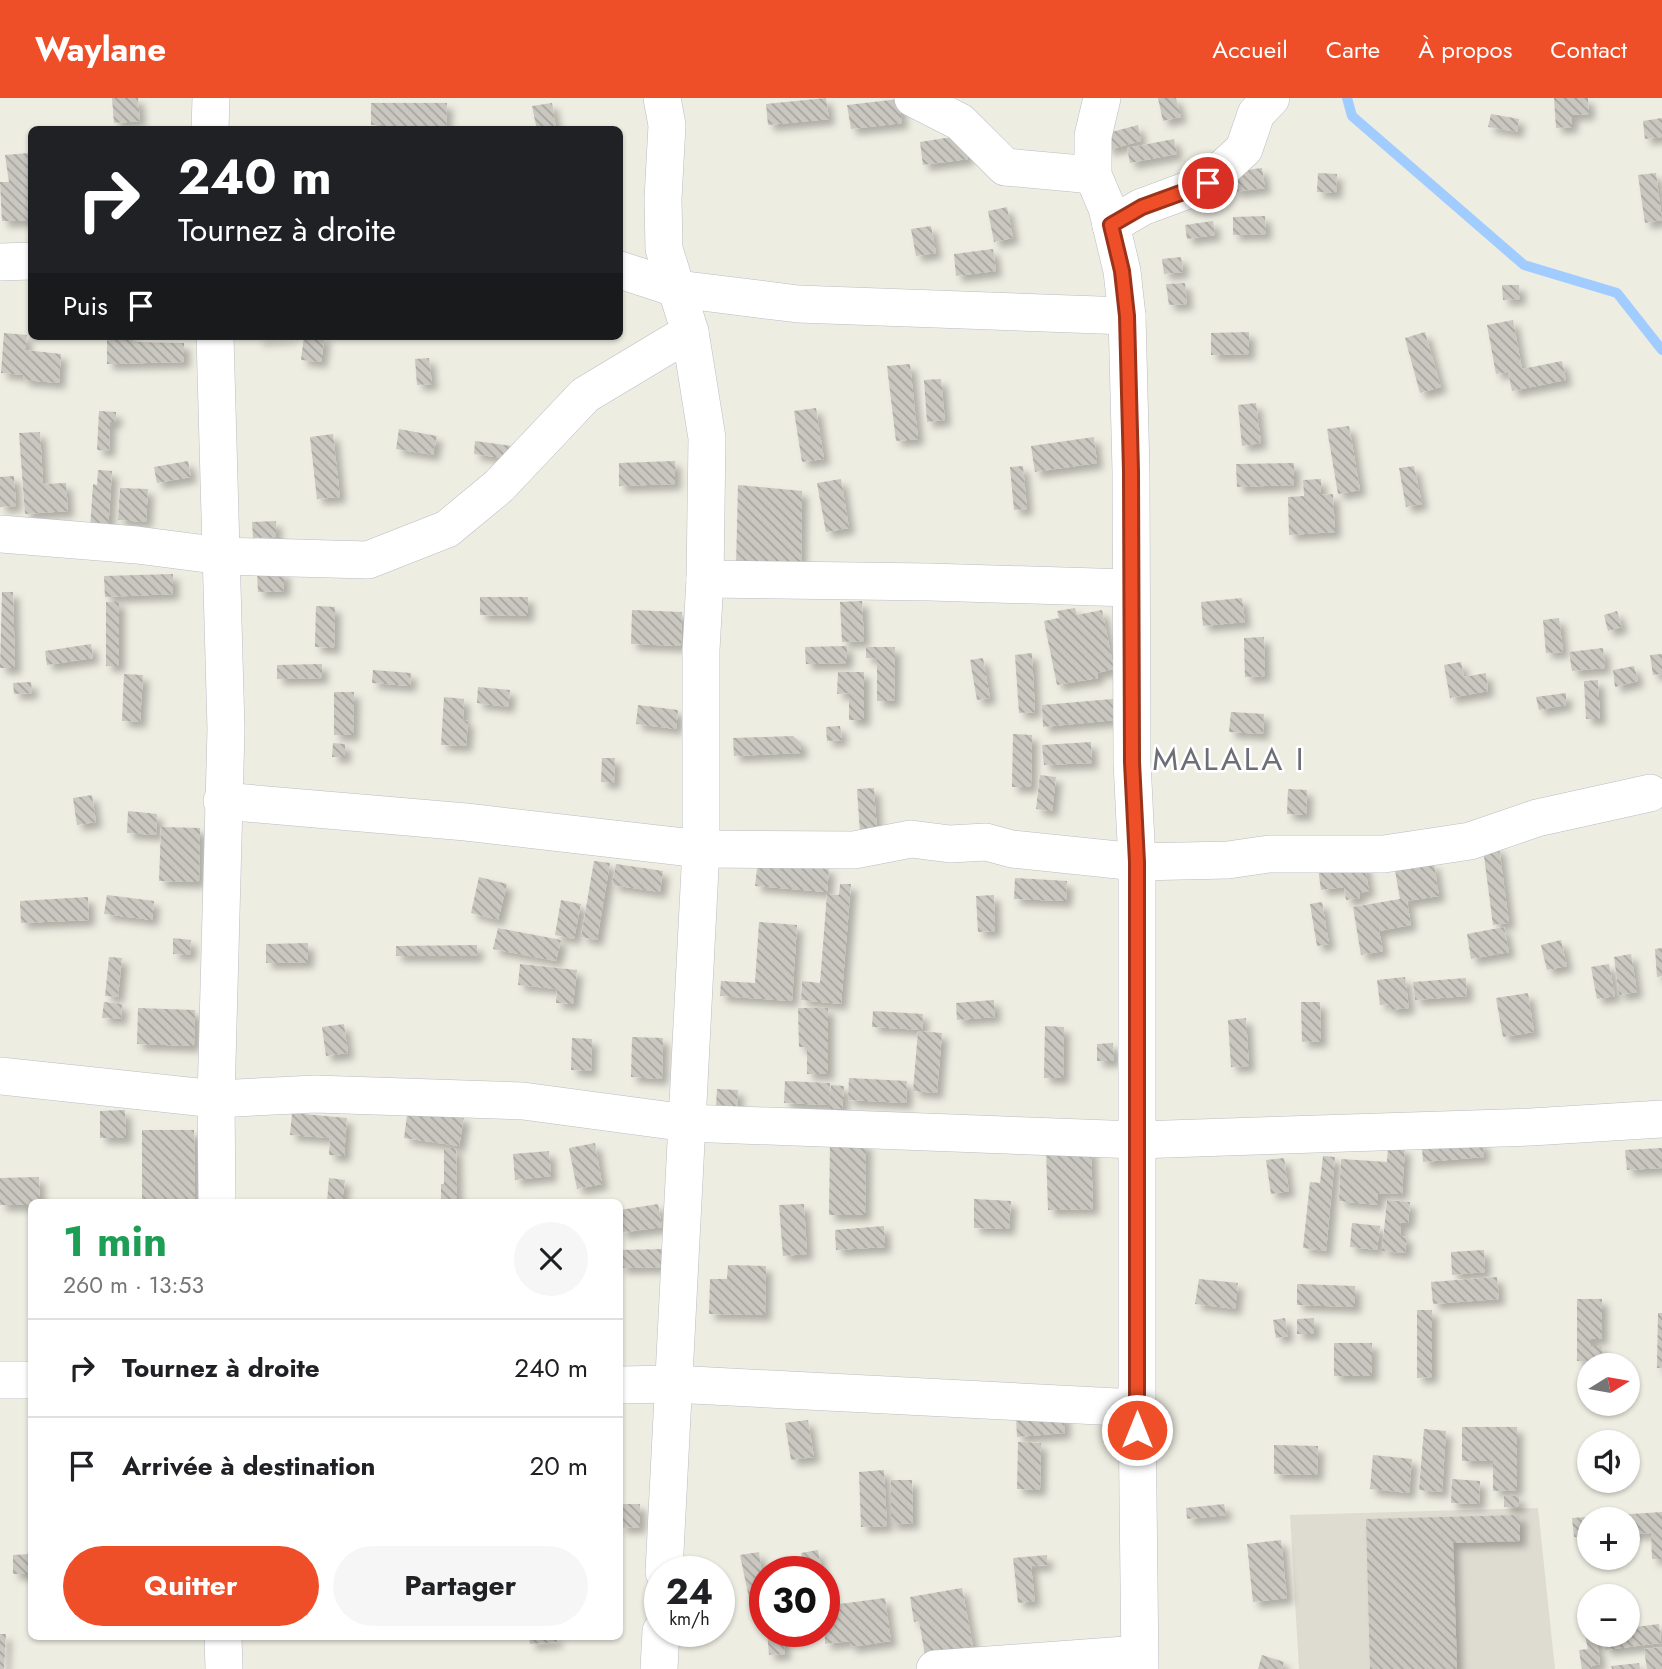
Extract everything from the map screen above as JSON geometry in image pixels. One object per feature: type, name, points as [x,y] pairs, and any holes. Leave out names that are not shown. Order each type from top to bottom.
[{"type":"street","points":[[210,126],[211,98]]},
{"type":"street","points":[[662,98],[667,125],[663,199],[664,249],[690,331],[707,438],[701,650],[701,849],[665,1556]]},
{"type":"street","points":[[913,98],[960,122],[1005,167],[1093,175]]},
{"type":"street","points":[[935,1669],[1140,1662],[1137,862],[1132,762],[1131,471],[1127,316],[1122,271],[1107,208],[1093,175],[1093,136],[1102,98]]},
{"type":"street","points":[[1111,225],[1142,207],[1208,183],[1244,149],[1256,114],[1271,98]]},
{"type":"street","points":[[0,262],[28,261]]},
{"type":"street","points":[[623,271],[678,289],[798,304],[1127,316]]},
{"type":"street","points":[[0,534],[136,545],[222,556],[368,560],[447,529],[499,486],[585,395],[690,331]]},
{"type":"street","points":[[215,340],[226,729],[216,1099],[217,1199]]},
{"type":"street","points":[[705,579],[1130,588]]},
{"type":"street","points":[[222,801],[466,822],[701,849],[854,850],[911,839],[950,844],[986,842],[1012,849],[1137,862],[1228,860],[1269,855],[1384,854],[1470,841],[1537,818],[1650,793]]},
{"type":"street","points":[[0,1076],[216,1099],[315,1094],[523,1101],[687,1123],[1137,1140],[1531,1127],[1662,1119]]},
{"type":"street","points":[[0,1380],[28,1380]]},
{"type":"street","points":[[623,1385],[673,1384],[1137,1408]]},
{"type":"street","points":[[223,1640],[224,1669]]},
{"type":"street","points":[[659,1669],[660,1647]]},
{"type":"shaded area","points":[[1538,1508],[1555,1669],[1299,1669],[1290,1515]]},
{"type":"building","points":[[112,98],[138,98],[140,121],[114,123]]},
{"type":"building","points":[[826,98],[829,119],[768,125],[766,104]]},
{"type":"building","points":[[1158,98],[1176,98],[1181,117],[1163,121]]},
{"type":"building","points":[[1554,98],[1588,98],[1589,114],[1572,115],[1572,127],[1556,128]]},
{"type":"building","points":[[899,99],[902,123],[851,129],[847,105]]},
{"type":"building","points":[[371,103],[447,103],[446,126],[371,125]]},
{"type":"building","points":[[552,103],[556,126],[536,126],[532,106]]},
{"type":"building","points":[[1491,114],[1519,119],[1517,132],[1488,127]]},
{"type":"building","points":[[1662,118],[1662,137],[1645,139],[1643,121]]},
{"type":"building","points":[[1138,125],[1141,141],[1108,150],[1104,134]]},
{"type":"building","points":[[965,135],[968,159],[923,165],[920,142]]},
{"type":"building","points":[[1174,139],[1177,154],[1130,163],[1127,148]]},
{"type":"building","points":[[28,153],[28,221],[2,221],[0,182],[9,182],[5,155]]},
{"type":"building","points":[[1262,168],[1265,188],[1234,192],[1231,172]]},
{"type":"building","points":[[1318,173],[1337,174],[1336,193],[1317,192]]},
{"type":"building","points":[[1656,173],[1662,220],[1645,223],[1638,175]]},
{"type":"building","points":[[1007,207],[1013,238],[994,242],[988,211]]},
{"type":"building","points":[[1265,216],[1266,234],[1233,235],[1233,217]]},
{"type":"building","points":[[1213,221],[1215,235],[1187,239],[1185,225]]},
{"type":"building","points":[[931,226],[936,253],[916,256],[911,229]]},
{"type":"building","points":[[993,249],[996,271],[956,276],[954,254]]},
{"type":"building","points":[[1181,257],[1183,272],[1164,274],[1162,259]]},
{"type":"building","points":[[1185,283],[1187,304],[1169,305],[1166,284]]},
{"type":"building","points":[[1502,285],[1519,285],[1520,299],[1503,300]]},
{"type":"building","points":[[1513,320],[1522,369],[1562,361],[1566,380],[1512,391],[1508,372],[1496,374],[1487,325]]},
{"type":"building","points":[[1249,332],[1249,354],[1211,355],[1211,333]]},
{"type":"building","points":[[1425,332],[1441,387],[1420,393],[1405,338]]},
{"type":"building","points":[[4,333],[27,335],[25,350],[61,354],[59,383],[23,380],[24,375],[1,373]]},
{"type":"building","points":[[107,340],[184,343],[184,362],[107,364]]},
{"type":"building","points":[[304,340],[324,340],[321,362],[301,360]]},
{"type":"building","points":[[429,358],[432,384],[417,385],[415,359]]},
{"type":"building","points":[[910,364],[918,439],[896,441],[887,366]]},
{"type":"building","points":[[941,379],[945,420],[927,422],[924,380]]},
{"type":"building","points":[[1256,403],[1261,443],[1242,446],[1238,405]]},
{"type":"building","points":[[816,408],[824,459],[802,462],[794,411]]},
{"type":"building","points":[[99,411],[116,412],[116,422],[110,422],[109,451],[97,450]]},
{"type":"building","points":[[1349,426],[1360,490],[1338,494],[1327,429]]},
{"type":"building","points":[[399,429],[437,436],[433,455],[396,449]]},
{"type":"building","points":[[40,432],[43,484],[66,483],[68,511],[25,514],[19,433]]},
{"type":"building","points":[[333,434],[340,497],[317,499],[310,437]]},
{"type":"building","points":[[1094,437],[1097,463],[1035,472],[1031,446]]},
{"type":"building","points":[[475,441],[512,446],[510,459],[474,454]]},
{"type":"building","points":[[188,461],[191,477],[157,483],[154,467]]},
{"type":"building","points":[[675,461],[675,484],[619,486],[619,463]]},
{"type":"building","points":[[1294,463],[1294,485],[1237,487],[1236,464]]},
{"type":"building","points":[[1023,466],[1027,509],[1014,510],[1010,467]]},
{"type":"building","points":[[1414,466],[1422,504],[1406,507],[1399,468]]},
{"type":"building","points":[[98,470],[112,471],[108,531],[90,530],[93,484],[97,485]]},
{"type":"building","points":[[14,476],[16,506],[0,507],[0,477]]},
{"type":"building","points":[[841,479],[849,528],[826,532],[817,483]]},
{"type":"building","points":[[1321,479],[1321,495],[1333,494],[1335,532],[1289,535],[1288,497],[1304,496],[1303,480]]},
{"type":"building","points":[[738,485],[802,491],[801,567],[736,566]]},
{"type":"building","points":[[120,488],[148,489],[146,522],[118,520]]},
{"type":"building","points":[[276,521],[276,537],[253,538],[252,522]]},
{"type":"building","points":[[257,572],[284,572],[284,591],[258,592]]},
{"type":"building","points":[[173,574],[173,594],[105,597],[104,576]]},
{"type":"building","points":[[2,592],[13,592],[15,668],[0,668]]},
{"type":"building","points":[[480,597],[528,597],[528,616],[480,615]]},
{"type":"building","points":[[1242,598],[1245,622],[1203,626],[1201,602]]},
{"type":"building","points":[[119,601],[119,666],[106,666],[106,602]]},
{"type":"building","points":[[862,601],[864,641],[842,642],[840,602]]},
{"type":"building","points":[[316,606],[335,607],[334,648],[315,647]]},
{"type":"building","points":[[1075,608],[1077,615],[1102,610],[1114,669],[1097,673],[1098,678],[1057,685],[1044,621],[1059,618],[1057,611]]},
{"type":"building","points":[[632,610],[682,612],[681,646],[631,644]]},
{"type":"building","points":[[1617,611],[1622,627],[1608,631],[1604,615]]},
{"type":"building","points":[[1559,618],[1563,652],[1546,653],[1543,620]]},
{"type":"building","points":[[1264,637],[1265,676],[1245,677],[1244,638]]},
{"type":"building","points":[[91,644],[93,658],[47,665],[45,651]]},
{"type":"building","points":[[847,646],[847,663],[806,664],[805,647]]},
{"type":"building","points":[[866,647],[895,647],[894,701],[877,701],[877,658],[866,658]]},
{"type":"building","points":[[1603,648],[1605,668],[1572,671],[1569,652]]},
{"type":"building","points":[[1032,653],[1035,712],[1019,713],[1015,655]]},
{"type":"building","points":[[1662,654],[1662,674],[1653,675],[1650,655]]},
{"type":"building","points":[[983,658],[990,698],[977,700],[970,660]]},
{"type":"building","points":[[1461,662],[1464,677],[1486,673],[1488,691],[1450,698],[1444,665]]},
{"type":"building","points":[[322,664],[322,678],[277,679],[277,665]]},
{"type":"building","points":[[1634,666],[1638,681],[1615,687],[1613,670]]},
{"type":"building","points":[[373,670],[411,673],[410,686],[372,683]]},
{"type":"building","points":[[838,672],[864,672],[864,720],[849,720],[849,693],[837,694]]},
{"type":"building","points":[[124,674],[143,675],[140,722],[122,721]]},
{"type":"building","points":[[1598,680],[1600,719],[1586,719],[1584,681]]},
{"type":"building","points":[[31,682],[32,693],[14,694],[13,683]]},
{"type":"building","points":[[478,687],[510,690],[508,707],[477,703]]},
{"type":"building","points":[[334,692],[354,692],[353,735],[334,735]]},
{"type":"building","points":[[1566,693],[1566,705],[1539,710],[1536,697]]},
{"type":"building","points":[[444,697],[464,699],[463,720],[468,721],[466,746],[441,745]]},
{"type":"building","points":[[1113,699],[1115,720],[1043,727],[1042,705]]},
{"type":"building","points":[[638,705],[678,710],[676,729],[636,724]]},
{"type":"building","points":[[1231,712],[1264,714],[1263,734],[1229,732]]},
{"type":"building","points":[[840,726],[842,740],[827,741],[826,727]]},
{"type":"building","points":[[1013,734],[1032,735],[1031,787],[1012,787]]},
{"type":"building","points":[[793,736],[801,743],[801,753],[734,756],[733,738]]},
{"type":"building","points":[[1091,742],[1092,763],[1044,765],[1042,745]]},
{"type":"building","points":[[333,743],[345,744],[345,757],[332,757]]},
{"type":"building","points":[[602,758],[615,758],[614,783],[601,782]]},
{"type":"building","points":[[1040,775],[1056,777],[1052,811],[1036,809]]},
{"type":"building","points":[[874,788],[877,832],[860,833],[857,789]]},
{"type":"building","points":[[1288,789],[1307,790],[1306,815],[1287,814]]},
{"type":"building","points":[[92,795],[96,822],[77,825],[73,798]]},
{"type":"building","points":[[128,811],[157,814],[156,835],[127,833]]},
{"type":"building","points":[[161,827],[200,828],[199,882],[159,881]]},
{"type":"building","points":[[1499,847],[1509,923],[1493,925],[1483,848]]},
{"type":"building","points":[[594,861],[610,863],[597,940],[581,937]]},
{"type":"building","points":[[758,862],[829,868],[827,892],[755,886]]},
{"type":"building","points":[[1364,862],[1369,891],[1359,893],[1360,898],[1346,900],[1344,887],[1321,890],[1318,868]]},
{"type":"building","points":[[1434,863],[1439,896],[1407,901],[1411,925],[1379,931],[1383,951],[1361,955],[1353,907],[1400,899],[1395,870]]},
{"type":"building","points":[[616,864],[663,871],[660,892],[612,885]]},
{"type":"building","points":[[479,877],[507,884],[498,920],[471,913]]},
{"type":"building","points":[[1015,878],[1067,881],[1066,901],[1014,899]]},
{"type":"building","points":[[840,884],[851,884],[841,1004],[801,1000],[802,981],[820,983],[827,894],[839,895]]},
{"type":"building","points":[[107,895],[154,901],[152,920],[104,914]]},
{"type":"building","points":[[994,895],[995,931],[978,932],[976,896]]},
{"type":"building","points":[[88,897],[89,920],[21,923],[20,901]]},
{"type":"building","points":[[561,900],[581,904],[574,939],[555,935]]},
{"type":"building","points":[[1322,902],[1329,944],[1317,946],[1310,904]]},
{"type":"building","points":[[759,922],[797,925],[792,1001],[720,996],[721,981],[755,983]]},
{"type":"building","points":[[1504,927],[1509,952],[1471,959],[1467,934]]},
{"type":"building","points":[[498,928],[561,940],[556,961],[493,949]]},
{"type":"building","points":[[173,938],[191,940],[190,955],[173,954]]},
{"type":"building","points":[[1561,940],[1567,966],[1547,970],[1541,945]]},
{"type":"building","points":[[308,943],[308,962],[266,963],[266,944]]},
{"type":"building","points":[[477,945],[477,956],[396,956],[396,946]]},
{"type":"building","points":[[1662,948],[1662,976],[1657,977],[1655,949]]},
{"type":"building","points":[[1631,954],[1637,992],[1619,995],[1614,957]]},
{"type":"building","points":[[109,957],[122,958],[118,997],[105,996]]},
{"type":"building","points":[[520,964],[577,970],[573,1004],[556,1003],[557,989],[518,985]]},
{"type":"building","points":[[1609,964],[1615,996],[1597,999],[1591,967]]},
{"type":"building","points":[[1405,977],[1409,1008],[1390,1010],[1389,1004],[1380,1005],[1377,980]]},
{"type":"building","points":[[1466,978],[1467,996],[1415,1000],[1413,982]]},
{"type":"building","points":[[1528,993],[1534,1032],[1503,1037],[1496,998]]},
{"type":"building","points":[[994,1000],[995,1017],[957,1020],[956,1003]]},
{"type":"building","points":[[104,1002],[122,1004],[121,1019],[102,1018]]},
{"type":"building","points":[[1301,1002],[1320,1002],[1321,1041],[1302,1042]]},
{"type":"building","points":[[138,1008],[195,1010],[194,1046],[137,1044]]},
{"type":"building","points":[[798,1008],[828,1008],[828,1074],[807,1074],[807,1047],[799,1047]]},
{"type":"building","points":[[873,1011],[923,1014],[922,1030],[872,1027]]},
{"type":"building","points":[[1246,1018],[1249,1066],[1231,1067],[1228,1020]]},
{"type":"building","points":[[344,1024],[348,1053],[326,1056],[322,1027]]},
{"type":"building","points":[[1045,1026],[1064,1027],[1063,1078],[1044,1078]]},
{"type":"building","points":[[918,1031],[942,1033],[937,1093],[913,1091]]},
{"type":"building","points":[[632,1037],[663,1038],[662,1079],[631,1077]]},
{"type":"building","points":[[572,1038],[592,1039],[591,1071],[571,1070]]},
{"type":"building","points":[[1113,1043],[1114,1061],[1097,1061],[1097,1044]]},
{"type":"building","points":[[849,1078],[907,1081],[906,1103],[848,1100]]},
{"type":"building","points":[[785,1081],[830,1083],[829,1102],[831,1085],[844,1086],[842,1109],[830,1109],[830,1105],[784,1103]]},
{"type":"building","points":[[717,1089],[738,1090],[737,1108],[716,1106]]},
{"type":"building","points":[[408,1108],[464,1117],[459,1146],[404,1138]]},
{"type":"building","points":[[125,1110],[126,1138],[100,1138],[100,1111]]},
{"type":"building","points":[[292,1113],[347,1118],[344,1156],[329,1155],[330,1138],[290,1135]]},
{"type":"building","points":[[142,1130],[194,1130],[195,1199],[142,1199]]},
{"type":"building","points":[[830,1142],[866,1143],[865,1215],[829,1215]]},
{"type":"building","points":[[1483,1142],[1484,1157],[1423,1162],[1422,1147]]},
{"type":"building","points":[[595,1143],[602,1184],[577,1189],[569,1148]]},
{"type":"building","points":[[1388,1147],[1405,1148],[1402,1194],[1378,1193],[1378,1205],[1339,1201],[1341,1159],[1387,1162]]},
{"type":"building","points":[[444,1148],[456,1148],[457,1199],[441,1199],[441,1184],[444,1184]]},
{"type":"building","points":[[1091,1148],[1093,1209],[1048,1210],[1046,1149]]},
{"type":"building","points":[[1662,1148],[1662,1168],[1627,1170],[1625,1150]]},
{"type":"building","points":[[549,1151],[551,1176],[515,1180],[513,1154]]},
{"type":"building","points":[[1323,1156],[1335,1157],[1326,1251],[1303,1248],[1310,1182],[1320,1183]]},
{"type":"building","points":[[1284,1158],[1289,1191],[1271,1194],[1266,1160]]},
{"type":"building","points":[[39,1177],[40,1199],[28,1199],[28,1205],[0,1205],[0,1178]]},
{"type":"building","points":[[329,1178],[345,1180],[342,1199],[327,1199]]},
{"type":"building","points":[[974,1199],[1011,1201],[1009,1229],[974,1228]]},
{"type":"building","points":[[1387,1200],[1410,1202],[1408,1223],[1401,1223],[1400,1236],[1407,1237],[1405,1253],[1382,1251]]},
{"type":"building","points":[[658,1204],[662,1227],[623,1233],[623,1210]]},
{"type":"building","points":[[804,1204],[807,1254],[783,1256],[779,1205]]},
{"type":"building","points":[[1352,1223],[1380,1226],[1377,1250],[1350,1247]]},
{"type":"building","points":[[884,1226],[885,1247],[836,1250],[835,1230]]},
{"type":"building","points":[[664,1249],[664,1267],[623,1268],[623,1250]]},
{"type":"building","points":[[1484,1250],[1485,1272],[1452,1275],[1451,1252]]},
{"type":"building","points":[[728,1265],[766,1266],[765,1315],[709,1314],[710,1279],[727,1279]]},
{"type":"building","points":[[1497,1277],[1499,1299],[1433,1304],[1431,1282]]},
{"type":"building","points":[[1199,1279],[1238,1283],[1235,1309],[1195,1304]]},
{"type":"building","points":[[1297,1284],[1355,1286],[1355,1307],[1297,1305]]},
{"type":"building","points":[[1577,1299],[1602,1299],[1602,1339],[1591,1339],[1591,1346],[1602,1346],[1602,1353],[1577,1353]]},
{"type":"building","points":[[1417,1310],[1432,1310],[1432,1377],[1417,1378]]},
{"type":"building","points":[[1658,1313],[1662,1313],[1662,1368],[1657,1368]]},
{"type":"building","points":[[1285,1318],[1288,1336],[1276,1338],[1273,1320]]},
{"type":"building","points":[[1314,1318],[1314,1334],[1297,1334],[1297,1319]]},
{"type":"building","points":[[1334,1343],[1372,1343],[1372,1376],[1334,1376]]},
{"type":"building","points":[[1064,1413],[1065,1433],[1017,1437],[1016,1416]]},
{"type":"building","points":[[808,1420],[814,1457],[791,1460],[785,1423]]},
{"type":"building","points":[[1462,1427],[1517,1427],[1517,1490],[1493,1491],[1493,1461],[1462,1461]]},
{"type":"building","points":[[1424,1429],[1446,1431],[1442,1492],[1419,1490]]},
{"type":"building","points":[[1018,1442],[1041,1443],[1040,1490],[1017,1489]]},
{"type":"building","points":[[1274,1445],[1318,1446],[1317,1475],[1274,1474]]},
{"type":"building","points":[[1373,1455],[1412,1459],[1409,1493],[1370,1489]]},
{"type":"building","points":[[884,1470],[887,1526],[861,1527],[859,1472]]},
{"type":"building","points":[[1452,1479],[1480,1481],[1479,1504],[1451,1503]]},
{"type":"building","points":[[891,1480],[912,1480],[913,1523],[891,1524]]},
{"type":"building","points":[[1504,1496],[1519,1496],[1519,1507],[1504,1507]]},
{"type":"building","points":[[623,1504],[640,1504],[640,1527],[623,1528]]},
{"type":"building","points":[[1224,1504],[1226,1515],[1187,1519],[1186,1508]]},
{"type":"building","points":[[1662,1512],[1662,1559],[1652,1559],[1651,1533],[1640,1533],[1640,1513]]},
{"type":"building","points":[[1520,1515],[1520,1541],[1453,1543],[1457,1669],[1370,1669],[1366,1519]]},
{"type":"building","points":[[1572,1518],[1577,1518],[1577,1537],[1574,1537]]},
{"type":"building","points":[[1281,1540],[1287,1598],[1253,1602],[1247,1544]]},
{"type":"building","points":[[818,1550],[819,1556],[802,1556],[801,1553]]},
{"type":"building","points":[[759,1552],[760,1556],[749,1556],[749,1598],[740,1555]]},
{"type":"building","points":[[28,1554],[28,1574],[13,1574],[13,1555]]},
{"type":"building","points":[[1047,1555],[1047,1565],[1031,1566],[1035,1601],[1018,1603],[1013,1558]]},
{"type":"building","points":[[962,1588],[973,1646],[925,1655],[919,1621],[914,1622],[910,1597]]},
{"type":"building","points":[[885,1598],[891,1641],[850,1647],[850,1641],[840,1642],[840,1604]]},
{"type":"building","points":[[1659,1624],[1661,1643],[1640,1646],[1640,1626]]},
{"type":"building","points":[[0,1634],[6,1634],[4,1669],[0,1669]]},
{"type":"building","points":[[530,1640],[557,1642],[530,1644]]},
{"type":"building","points":[[768,1647],[784,1647],[785,1654],[769,1655]]},
{"type":"building","points":[[1598,1647],[1600,1664],[1591,1666],[1592,1669],[1582,1669],[1579,1650]]},
{"type":"building","points":[[1605,1647],[1629,1647],[1605,1650]]},
{"type":"building","points":[[1662,1647],[1662,1669],[1647,1669],[1644,1649]]},
{"type":"building","points":[[1262,1655],[1284,1662],[1282,1669],[1258,1669]]},
{"type":"building","points":[[1639,1663],[1640,1669],[1612,1669],[1611,1666]]},
{"type":"waterway","points":[[1347,98],[1352,116],[1524,265],[1617,293],[1662,350]]},
{"type":"district","name":"MALALA I","points":[[1229,759]]},
{"type":"route","points":[[1137,1430],[1137,862],[1132,762],[1131,471],[1127,316],[1122,271],[1111,225],[1142,207],[1208,183]]}]
